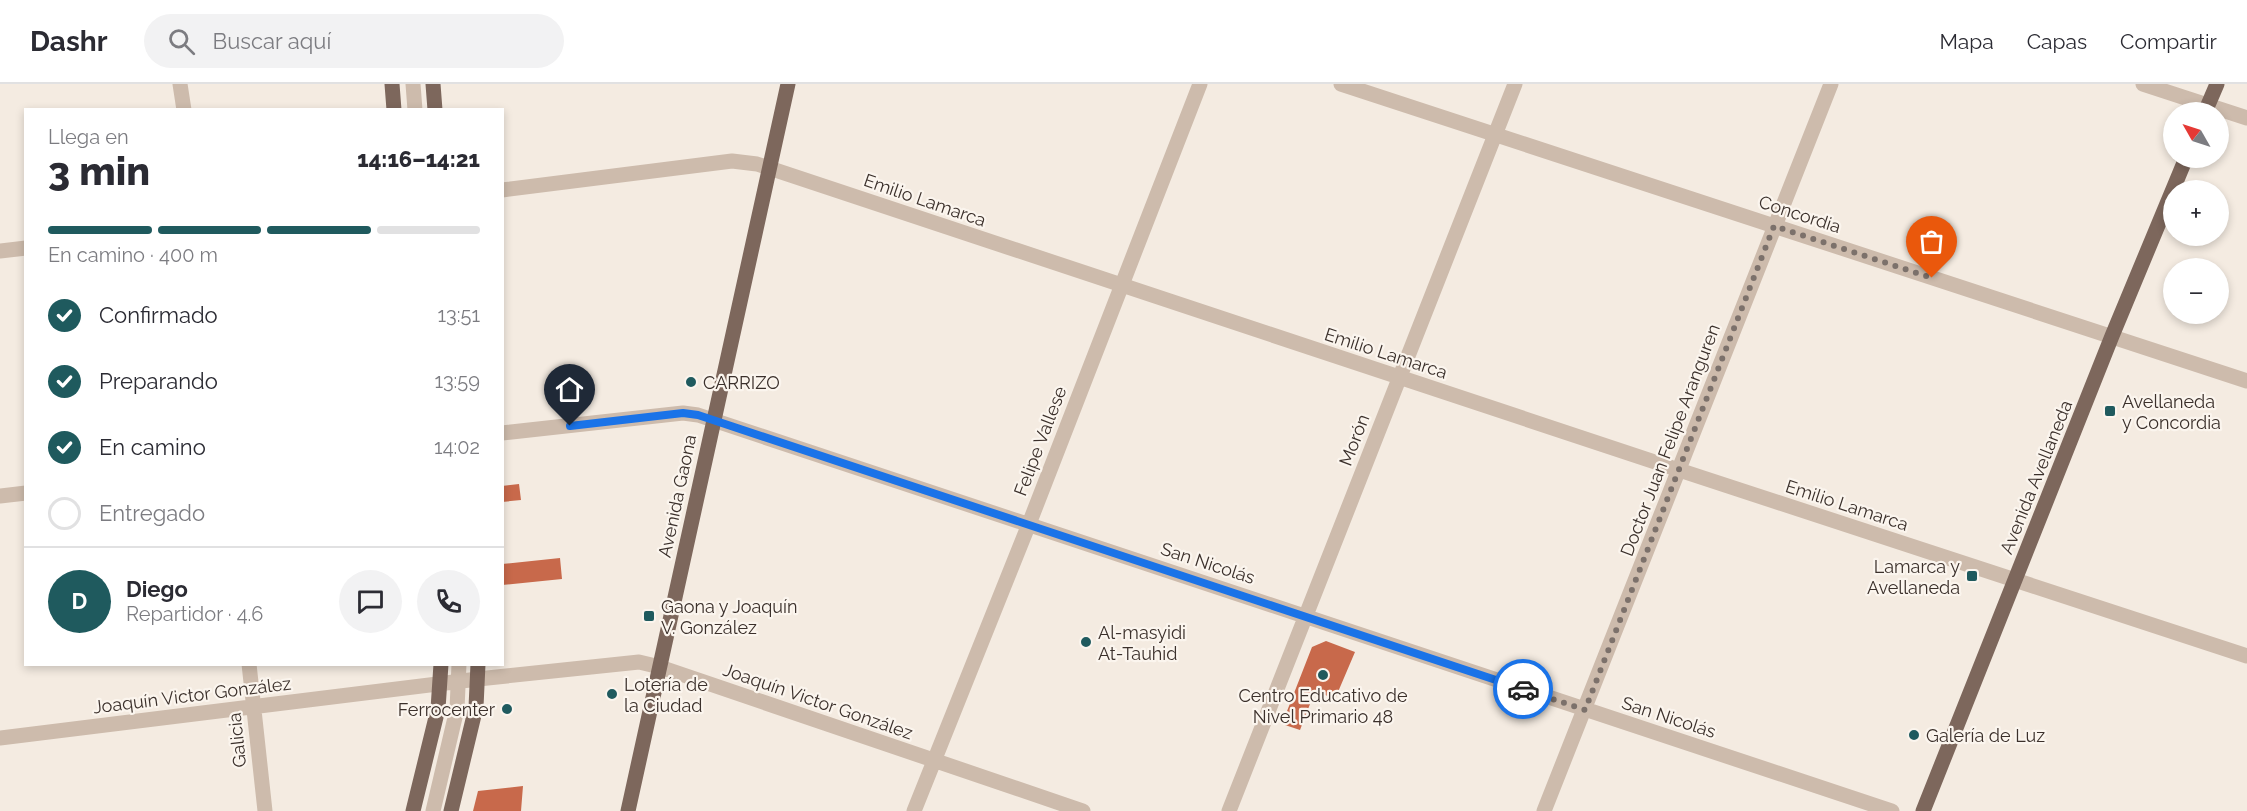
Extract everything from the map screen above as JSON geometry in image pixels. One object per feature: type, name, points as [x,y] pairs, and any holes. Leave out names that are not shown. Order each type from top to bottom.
[{"type":"main road","points":[[392,84],[394,108]]},
{"type":"main road","points":[[433,84],[435,108]]},
{"type":"main road","name":"Avenida Gaona","points":[[628,811],[788,84]]},
{"type":"main road","points":[[2209,102],[2217,84]]},
{"type":"main road","name":"Avenida Avellaneda","points":[[1923,811],[2112,336],[2182,168]]},
{"type":"main road","points":[[413,811],[438,709],[441,666]]},
{"type":"main road","points":[[451,811],[476,706],[478,672]]},
{"type":"street","points":[[180,84],[184,108]]},
{"type":"street","points":[[413,84],[414,108]]},
{"type":"street","name":"Felipe Vallese","points":[[914,811],[1029,524],[1200,84]]},
{"type":"street","name":"Concordia","points":[[1341,84],[2247,381]]},
{"type":"street","name":"Morón","points":[[1229,811],[1515,84]]},
{"type":"street","name":"Doctor Juan Felipe Aranguren","points":[[1544,811],[1831,84]]},
{"type":"street","points":[[2143,84],[2188,102]]},
{"type":"street","points":[[2229,114],[2247,118]]},
{"type":"street","name":"Emilio Lamarca","points":[[504,190],[732,162],[745,162],[770,168],[1399,378],[2247,656]]},
{"type":"street","points":[[0,251],[24,248]]},
{"type":"street","name":"San Nicolás","points":[[504,433],[683,413],[714,420],[1892,811]]},
{"type":"street","points":[[0,496],[24,493]]},
{"type":"street","name":"Joaquín Victor González","points":[[0,738],[459,682],[478,672],[625,662],[660,667],[1083,811]]},
{"type":"street","name":"Galicia","points":[[249,666],[265,811]]},
{"type":"street","points":[[434,811],[457,709],[459,666]]},
{"type":"building","points":[[519,484],[521,500],[504,502],[504,486]]},
{"type":"building","points":[[560,558],[562,579],[504,585],[504,564]]},
{"type":"building","name":"Centro Educativo de Nivel Primario 48","points":[[1326,641],[1355,652],[1335,699],[1315,691],[1300,730],[1282,724],[1312,647]]},
{"type":"building","points":[[523,786],[521,811],[473,811],[478,791]]},
{"type":"way so far","points":[[1523,689],[1585,710],[1774,226],[1932,278]]},
{"type":"place","name":"CARRIZO","points":[[691,382]]},
{"type":"place","name":"Avellaneda y Concordia","points":[[2110,411]]},
{"type":"place","name":"Lamarca y Avellaneda","points":[[1972,576]]},
{"type":"place","name":"Gaona y Joaquín V. González","points":[[649,616]]},
{"type":"place","name":"Al-masyidi At-Tauhid","points":[[1086,642]]},
{"type":"place","name":"Centro Educativo de Nivel Primario 48","points":[[1323,675]]},
{"type":"place","name":"Lotería de la Ciudad","points":[[612,694]]},
{"type":"place","name":"Ferrocenter","points":[[507,709]]},
{"type":"place","name":"Galería de Luz","points":[[1914,735]]},
{"type":"route","points":[[570,426],[683,413],[698,415],[1523,689]]}]
